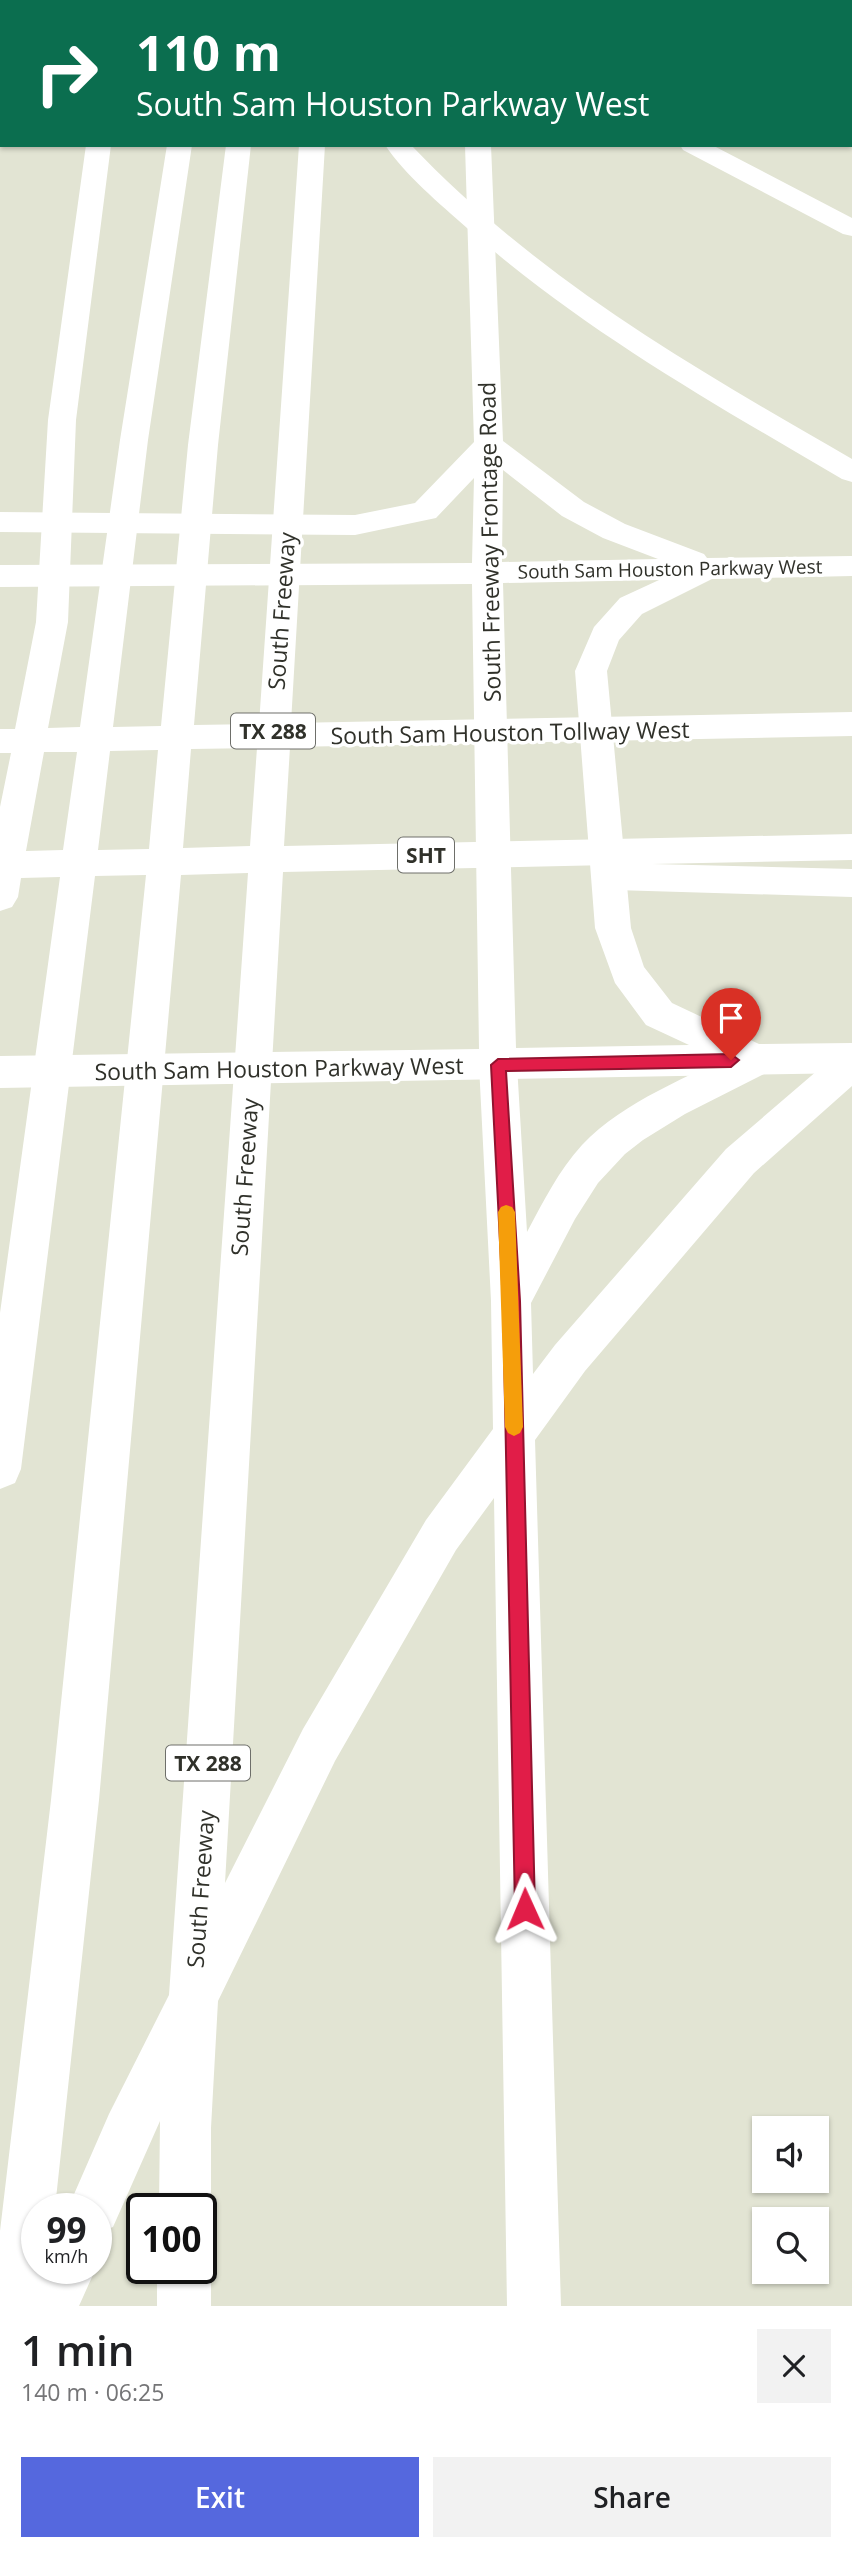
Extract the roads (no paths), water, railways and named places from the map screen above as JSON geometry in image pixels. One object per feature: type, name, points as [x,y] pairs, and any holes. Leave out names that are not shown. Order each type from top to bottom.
[{"type":"main road","points":[[0,897],[52,622],[62,420],[99,147]]},
{"type":"main road","points":[[0,1469],[134,440],[180,147]]},
{"type":"main road","points":[[18,2306],[75,1800],[203,445],[239,147]]},
{"type":"main road","name":"South Freeway","points":[[185,2193],[185,2128],[235,1317],[312,147]]},
{"type":"main road","points":[[399,147],[425,176],[499,242],[574,298],[669,365],[852,472]]},
{"type":"main road","name":"South Freeway Frontage Road","points":[[478,147],[489,443],[487,573],[498,1065],[511,1301],[534,2306]]},
{"type":"main road","points":[[696,147],[852,228]]},
{"type":"main road","points":[[0,522],[355,525],[425,511],[489,443],[572,509],[614,531],[712,568]]},
{"type":"main road","name":"South Sam Houston Parkway West","points":[[0,576],[487,573],[852,566]]},
{"type":"main road","points":[[712,568],[631,606],[605,635],[591,671],[612,928],[628,973],[659,1013],[757,1060]]},
{"type":"main road","name":"South Sam Houston Tollway West","points":[[0,741],[852,724]]},
{"type":"main road","name":"SHT","points":[[0,865],[852,847]]},
{"type":"main road","points":[[0,871],[218,871],[852,883]]},
{"type":"main road","points":[[511,1301],[567,1199],[596,1157],[636,1124],[757,1060]]},
{"type":"main road","points":[[101,2193],[127,2132],[319,1745],[441,1535],[569,1358],[740,1161],[852,1060]]},
{"type":"main road","name":"South Sam Houston Parkway West","points":[[0,1072],[852,1060]]},
{"type":"main road","points":[[52,2306],[62,2284]]},
{"type":"main road","points":[[184,2284],[184,2306]]}]
